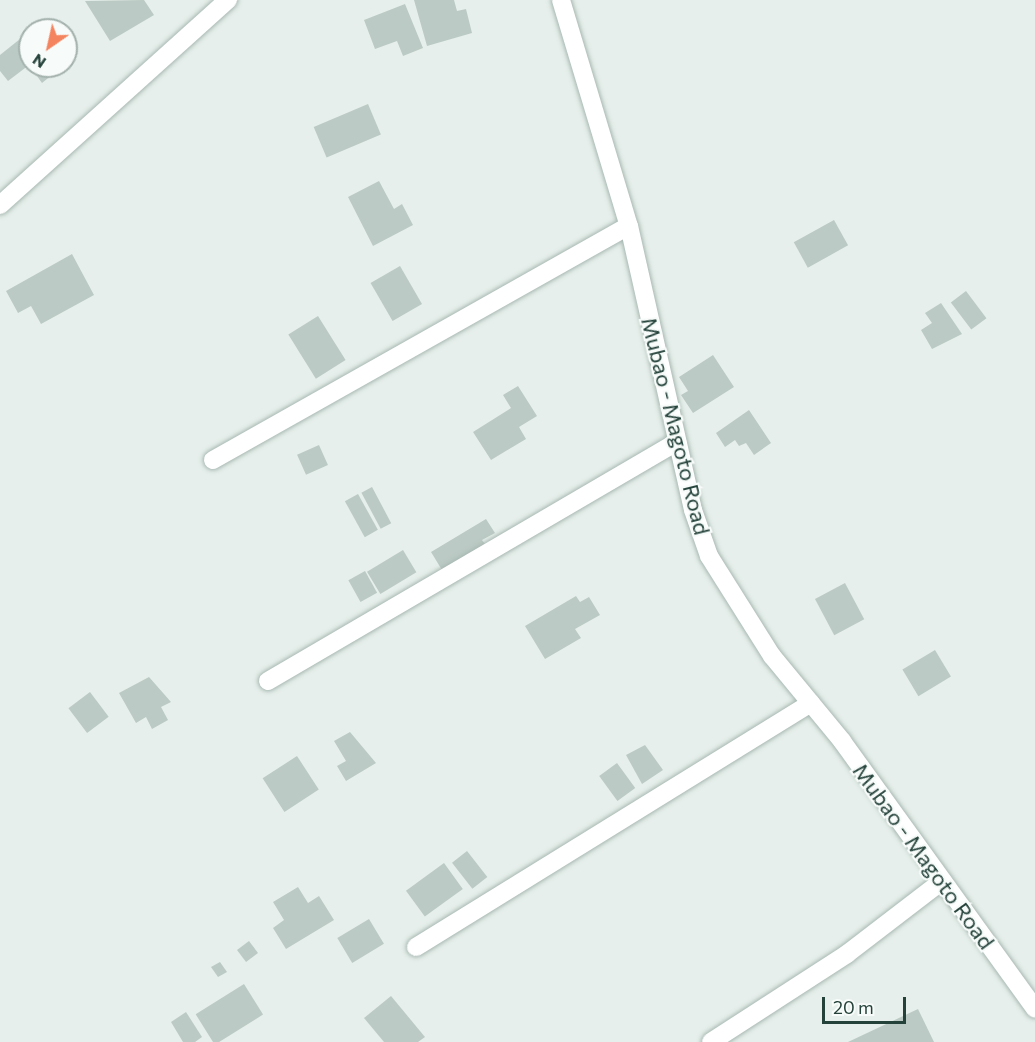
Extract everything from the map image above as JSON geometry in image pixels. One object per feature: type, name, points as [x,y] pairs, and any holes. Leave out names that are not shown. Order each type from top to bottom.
[{"type":"street","points":[[0,205],[228,0]]},
{"type":"street","name":"Mubao - Magoto Road","points":[[561,0],[629,226],[677,442],[710,556],[772,656],[811,703],[1035,1009]]},
{"type":"street","points":[[213,460],[629,226]]},
{"type":"street","points":[[268,681],[677,442]]},
{"type":"street","points":[[416,947],[811,703]]},
{"type":"street","points":[[711,1042],[838,960],[942,881]]},
{"type":"building","points":[[144,0],[154,15],[110,41],[85,1]]},
{"type":"building","points":[[414,0],[454,0],[457,11],[466,9],[472,33],[427,46]]},
{"type":"building","points":[[405,4],[423,48],[403,56],[397,41],[375,49],[364,20]]},
{"type":"building","points":[[18,41],[18,73],[8,81],[0,71],[0,55]]},
{"type":"building","points":[[38,78],[48,78],[42,83]]},
{"type":"building","points":[[368,104],[381,134],[327,157],[314,127]]},
{"type":"building","points":[[379,181],[394,209],[402,204],[413,225],[373,246],[348,197]]},
{"type":"building","points":[[834,220],[848,245],[808,268],[794,242]]},
{"type":"building","points":[[72,254],[94,295],[41,324],[31,306],[18,313],[6,291]]},
{"type":"building","points":[[400,266],[422,304],[393,321],[371,283]]},
{"type":"building","points":[[966,291],[986,318],[971,330],[951,302]]},
{"type":"building","points":[[941,303],[962,334],[932,349],[921,330],[932,323],[925,313]]},
{"type":"building","points":[[318,316],[346,360],[316,379],[288,335]]},
{"type":"building","points":[[713,355],[734,387],[693,413],[681,395],[688,391],[679,377]]},
{"type":"building","points":[[518,386],[537,416],[519,427],[526,439],[491,460],[473,432],[511,408],[503,395]]},
{"type":"building","points":[[749,410],[771,443],[754,455],[746,443],[739,446],[735,440],[725,447],[716,433]]},
{"type":"building","points":[[319,445],[328,465],[306,475],[297,455]]},
{"type":"building","points":[[372,487],[391,523],[381,529],[361,493]]},
{"type":"building","points":[[358,494],[378,530],[365,537],[345,501]]},
{"type":"building","points":[[486,519],[495,533],[482,540],[485,544],[442,570],[431,552]]},
{"type":"building","points":[[403,550],[416,572],[380,594],[367,572]]},
{"type":"building","points":[[365,571],[377,593],[361,602],[348,580]]},
{"type":"building","points":[[845,583],[864,619],[834,635],[815,599]]},
{"type":"building","points":[[576,596],[580,602],[589,597],[600,615],[575,629],[581,638],[545,659],[525,626]]},
{"type":"building","points":[[935,650],[951,677],[918,696],[902,670]]},
{"type":"building","points":[[149,677],[171,702],[161,707],[168,720],[152,729],[146,717],[136,723],[119,693]]},
{"type":"building","points":[[90,692],[109,717],[87,733],[68,708]]},
{"type":"building","points":[[350,732],[376,763],[346,781],[337,766],[346,761],[334,741]]},
{"type":"building","points":[[645,745],[663,770],[642,784],[626,755]]},
{"type":"building","points":[[297,756],[319,790],[284,812],[263,778]]},
{"type":"building","points":[[617,763],[635,788],[617,801],[599,776]]},
{"type":"building","points":[[467,851],[487,877],[472,889],[452,863]]},
{"type":"building","points":[[444,863],[463,889],[425,917],[406,891]]},
{"type":"building","points":[[298,887],[308,903],[319,896],[334,920],[286,949],[273,928],[284,920],[273,902]]},
{"type":"building","points":[[369,919],[384,944],[352,963],[337,938]]},
{"type":"building","points":[[249,941],[258,953],[246,962],[237,950]]},
{"type":"building","points":[[220,962],[227,972],[218,977],[211,967]]},
{"type":"building","points":[[244,984],[263,1015],[219,1042],[213,1042],[196,1014]]},
{"type":"building","points":[[391,996],[425,1037],[418,1042],[384,1042],[364,1018]]},
{"type":"building","points":[[918,1009],[934,1042],[848,1042]]},
{"type":"building","points":[[186,1012],[202,1037],[195,1042],[183,1042],[171,1022]]}]
